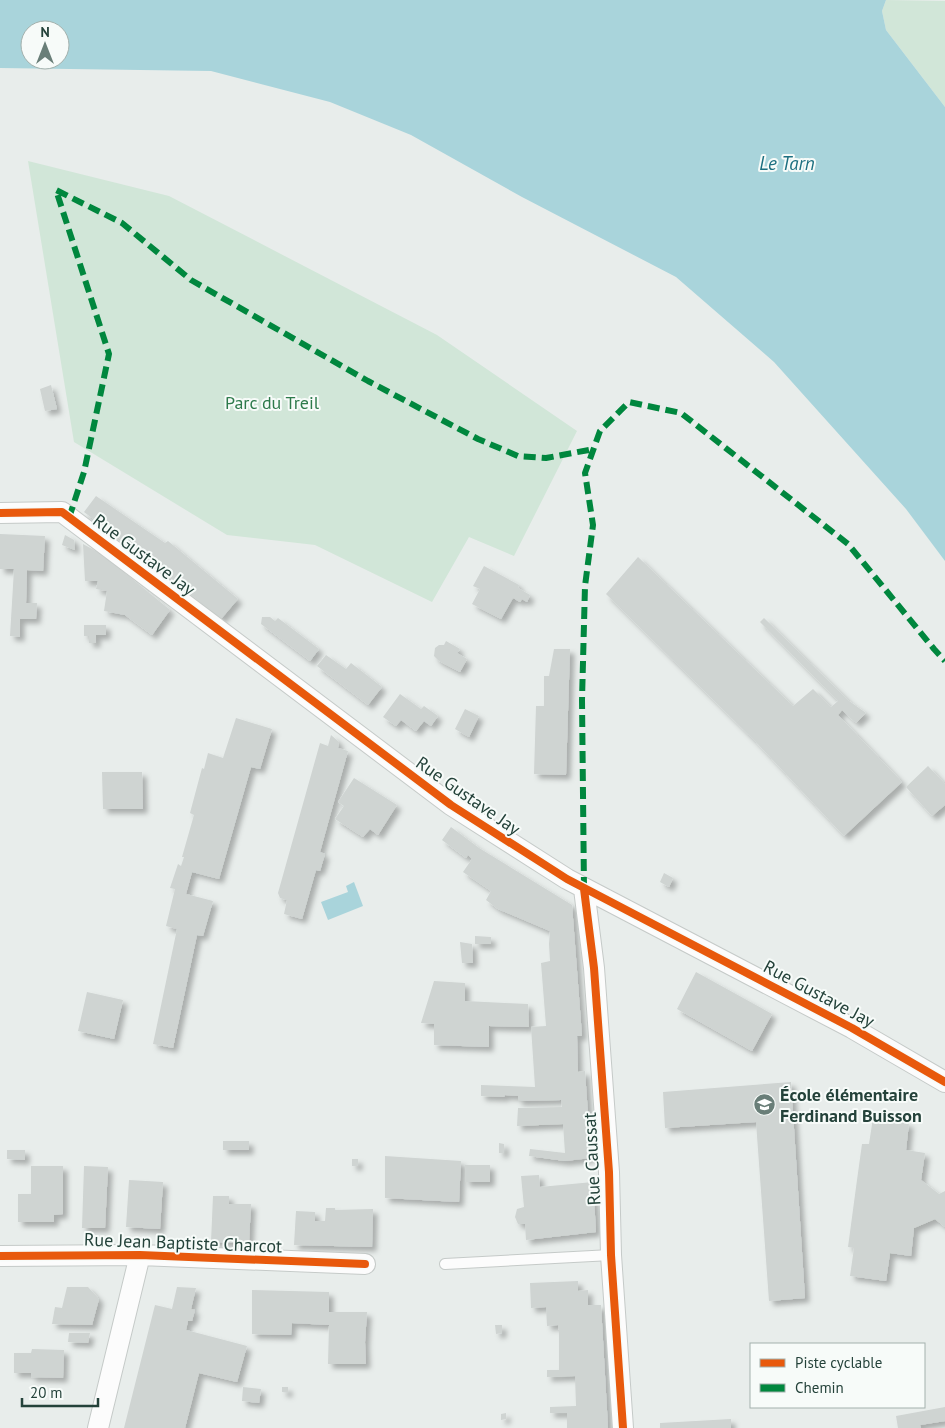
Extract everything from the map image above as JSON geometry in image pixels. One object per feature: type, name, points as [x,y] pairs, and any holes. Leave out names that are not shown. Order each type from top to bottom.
[{"type":"street","name":"Rue Gustave Jay","points":[[0,513],[62,512],[451,805],[584,889],[852,1028],[945,1082]]},
{"type":"street","name":"Rue Caussat","points":[[584,889],[594,968],[609,1172],[611,1255],[622,1428]]},
{"type":"street","name":"Rue Jean Baptiste Charcot","points":[[0,1256],[140,1255],[365,1264]]},
{"type":"street","points":[[98,1428],[140,1255]]},
{"type":"lane","points":[[445,1264],[611,1255]]},
{"type":"green space","points":[[886,0],[945,1],[945,107],[886,30],[882,11]]},
{"type":"green space","name":"Parc du Treil","points":[[28,161],[169,196],[437,335],[577,431],[514,556],[469,537],[432,602],[315,545],[227,535],[74,442]]},
{"type":"water","name":"Le Tarn","points":[[0,0],[886,0],[882,11],[886,30],[945,107],[945,561],[906,509],[774,362],[676,277],[522,197],[411,135],[330,102],[211,71],[70,69],[70,20],[20,20],[20,68],[0,68]]},
{"type":"water","points":[[354,882],[363,906],[328,920],[321,902],[348,892],[346,886]]},
{"type":"building","points":[[51,385],[57,409],[45,411],[40,389]]},
{"type":"building","points":[[96,496],[165,543],[168,541],[238,599],[221,619],[143,556],[84,512]]},
{"type":"building","points":[[0,534],[45,536],[43,571],[27,570],[26,603],[37,603],[36,619],[20,619],[20,637],[10,636],[14,569],[0,569]]},
{"type":"building","points":[[65,535],[74,540],[75,550],[62,545]]},
{"type":"building","points":[[83,544],[103,555],[170,610],[152,635],[125,615],[104,611],[107,591],[96,589],[98,581],[85,581]]},
{"type":"building","points":[[638,557],[793,706],[813,689],[831,707],[838,701],[760,622],[764,618],[849,701],[866,713],[856,723],[842,710],[838,715],[902,782],[844,836],[755,741],[606,594]]},
{"type":"building","points":[[484,566],[519,585],[518,588],[530,595],[527,602],[522,599],[520,602],[513,598],[501,619],[472,604],[480,589],[473,586]]},
{"type":"building","points":[[262,617],[270,617],[275,621],[278,618],[319,649],[310,661],[261,624]]},
{"type":"building","points":[[84,625],[106,625],[106,635],[96,635],[96,643],[89,643],[89,636],[84,636]]},
{"type":"building","points":[[446,641],[460,649],[457,653],[467,659],[460,672],[439,661],[434,656],[435,648],[439,645],[444,645]]},
{"type":"building","points":[[554,649],[570,649],[566,775],[534,774],[536,706],[544,706],[544,676],[549,676]]},
{"type":"building","points":[[326,655],[346,669],[351,663],[382,687],[368,705],[317,666]]},
{"type":"building","points":[[400,694],[421,709],[424,706],[438,716],[431,726],[424,721],[416,731],[401,720],[396,726],[383,717]]},
{"type":"building","points":[[465,709],[479,716],[469,737],[455,729]]},
{"type":"building","points":[[236,718],[272,729],[260,769],[251,767],[219,879],[192,872],[186,894],[213,901],[203,936],[197,935],[173,1048],[153,1044],[177,929],[166,926],[175,889],[170,888],[178,864],[181,866],[184,857],[182,857],[194,815],[190,813],[202,768],[204,769],[208,753],[223,758]]},
{"type":"building","points":[[331,735],[339,742],[338,748],[348,751],[320,852],[325,854],[320,871],[316,870],[302,919],[284,914],[287,900],[280,898],[278,893],[320,743],[328,746]]},
{"type":"building","points":[[928,766],[945,784],[945,805],[932,816],[906,787]]},
{"type":"building","points":[[102,772],[142,772],[143,809],[103,809]]},
{"type":"building","points":[[354,778],[397,805],[378,835],[370,829],[363,837],[335,819],[344,806],[338,802]]},
{"type":"building","points":[[451,827],[479,848],[572,905],[582,1036],[577,1036],[578,1072],[585,1071],[591,1158],[565,1161],[529,1156],[530,1149],[565,1153],[563,1124],[517,1126],[518,1108],[562,1107],[561,1100],[518,1101],[518,1096],[481,1096],[481,1085],[535,1087],[531,1027],[546,1026],[541,963],[550,961],[550,931],[498,909],[486,900],[491,891],[463,872],[472,859],[468,855],[466,858],[442,840]]},
{"type":"building","points":[[664,873],[673,878],[669,887],[660,882]]},
{"type":"building","points":[[475,936],[491,937],[491,944],[475,944]]},
{"type":"building","points":[[460,942],[472,944],[473,963],[462,963]]},
{"type":"building","points":[[696,972],[772,1014],[752,1051],[677,1009]]},
{"type":"building","points":[[434,981],[465,983],[465,1001],[528,1004],[529,1027],[489,1026],[489,1047],[434,1045],[434,1024],[421,1023]]},
{"type":"building","points":[[87,992],[123,1000],[114,1039],[78,1031]]},
{"type":"building","points":[[791,1082],[805,1298],[769,1301],[756,1122],[665,1128],[663,1092]]},
{"type":"building","points":[[873,1118],[909,1123],[906,1150],[925,1153],[921,1180],[939,1194],[945,1191],[945,1227],[935,1219],[914,1228],[911,1256],[890,1253],[886,1281],[850,1276],[854,1248],[848,1247],[862,1144],[869,1144]]},
{"type":"building","points":[[223,1141],[249,1141],[249,1150],[223,1150]]},
{"type":"building","points":[[499,1143],[504,1144],[504,1153],[499,1153]]},
{"type":"building","points":[[7,1150],[25,1150],[25,1160],[7,1159]]},
{"type":"building","points":[[385,1156],[461,1161],[459,1202],[385,1198]]},
{"type":"building","points":[[352,1159],[358,1159],[358,1166],[352,1166]]},
{"type":"building","points":[[465,1165],[490,1165],[490,1182],[465,1182]]},
{"type":"building","points":[[31,1166],[63,1166],[63,1214],[54,1215],[54,1222],[18,1222],[18,1194],[31,1194]]},
{"type":"building","points":[[84,1166],[108,1167],[105,1228],[82,1228]]},
{"type":"building","points":[[539,1175],[540,1187],[593,1182],[596,1232],[526,1240],[525,1224],[518,1224],[515,1217],[517,1209],[524,1207],[521,1176]]},
{"type":"building","points":[[129,1180],[163,1182],[160,1229],[126,1227]]},
{"type":"building","points":[[213,1196],[229,1196],[229,1204],[251,1204],[249,1243],[211,1242]]},
{"type":"building","points":[[326,1208],[335,1208],[335,1210],[373,1209],[372,1247],[294,1245],[296,1211],[315,1212],[315,1221],[325,1221]]},
{"type":"building","points":[[578,1281],[578,1291],[588,1290],[588,1305],[601,1305],[608,1428],[567,1428],[567,1413],[550,1413],[550,1407],[576,1406],[575,1376],[547,1377],[547,1370],[559,1370],[559,1330],[558,1325],[547,1326],[546,1307],[531,1308],[530,1283]]},
{"type":"building","points":[[67,1287],[88,1287],[99,1299],[92,1325],[52,1324],[55,1307],[62,1308]]},
{"type":"building","points":[[177,1287],[196,1288],[191,1309],[195,1310],[192,1321],[188,1321],[186,1330],[247,1346],[237,1382],[199,1373],[185,1428],[124,1428],[155,1305],[172,1309]]},
{"type":"building","points":[[252,1290],[329,1292],[329,1312],[367,1312],[366,1364],[328,1364],[329,1325],[292,1323],[291,1335],[252,1334]]},
{"type":"building","points":[[495,1325],[502,1325],[502,1333],[496,1334]]},
{"type":"building","points":[[69,1333],[90,1333],[88,1343],[68,1342]]},
{"type":"building","points":[[32,1349],[64,1350],[63,1378],[31,1377],[31,1373],[14,1373],[14,1353],[31,1353]]},
{"type":"building","points":[[243,1387],[261,1389],[259,1403],[242,1401]]},
{"type":"building","points":[[282,1387],[288,1387],[288,1393],[282,1392]]},
{"type":"building","points":[[945,1407],[945,1421],[920,1425],[921,1428],[898,1428],[896,1416]]},
{"type":"building","points":[[506,1413],[506,1419],[501,1420],[501,1414]]},
{"type":"building","points":[[731,1419],[731,1428],[660,1428],[660,1423]]},
{"type":"marked path","points":[[69,518],[84,472],[109,354],[56,190],[122,223],[191,280],[368,381],[478,439],[518,456],[546,458],[594,449]]},
{"type":"marked path","points":[[584,889],[582,700],[585,586],[593,525],[585,473],[600,431],[629,402],[681,413],[848,544],[945,661]]},
{"type":"cycle path","points":[[0,513],[62,512],[451,805],[567,879],[852,1028],[945,1082]]},
{"type":"cycle path","points":[[584,889],[594,968],[609,1172],[611,1255],[623,1428]]},
{"type":"cycle path","points":[[0,1256],[140,1255],[365,1264]]},
{"type":"place","name":"École élémentaire Ferdinand Buisson","points":[[764,1105]]}]
